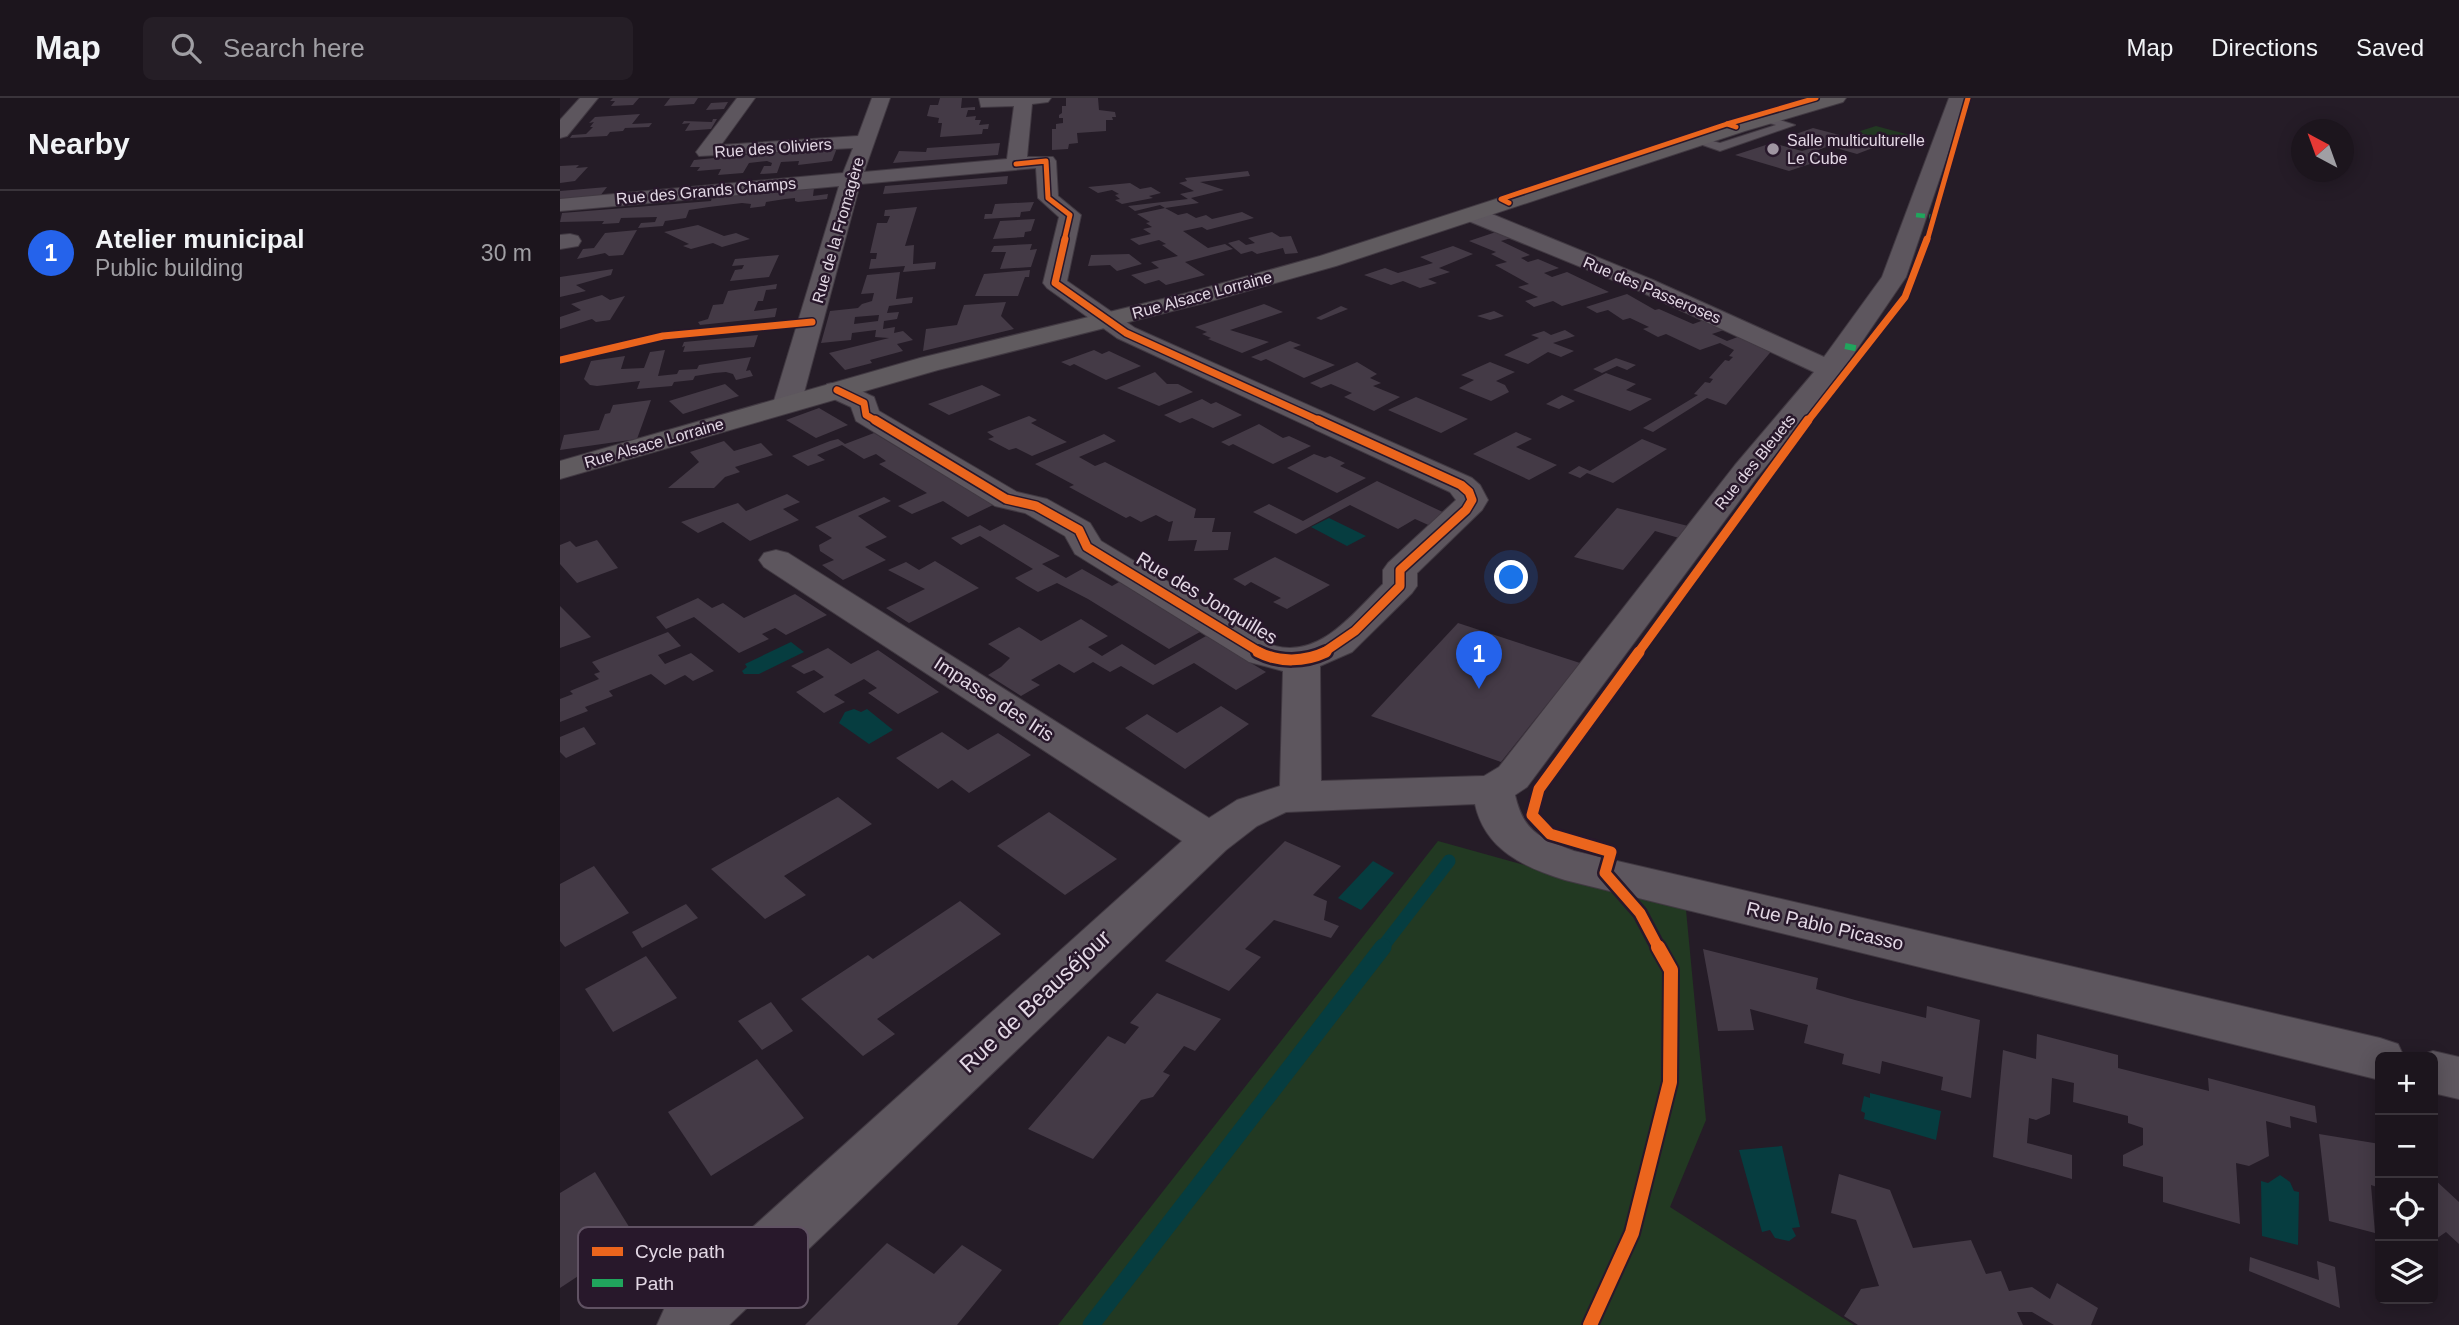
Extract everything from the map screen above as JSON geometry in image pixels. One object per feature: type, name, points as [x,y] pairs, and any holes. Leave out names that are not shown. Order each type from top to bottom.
[{"type":"street","points":[[560,132],[589,98]]},
{"type":"street","name":"Rue des Oliviers","points":[[746,98],[706,152],[865,141]]},
{"type":"street","name":"Rue de la Fromagère","points":[[787,404],[852,177],[881,98]]},
{"type":"street","points":[[988,98],[987,103],[1033,99],[1016,164]]},
{"type":"street","name":"Rue Alsace Lorraine","points":[[560,470],[837,390],[1328,261],[1837,98]]},
{"type":"street","name":"Rue des Bleuets","points":[[1493,790],[1513,777],[1746,471],[1817,387],[1894,277],[1958,98]]},
{"type":"street","name":"Rue des Grands Champs","points":[[560,205],[1046,161],[1048,198],[1070,215],[1055,283],[1106,320]]},
{"type":"street","name":"Rue des Passeroses","points":[[1474,215],[1645,285],[1828,369]]},
{"type":"street","points":[[1106,320],[1126,333],[1461,485],[1469,492],[1472,500],[1466,510],[1400,570],[1400,586],[1328,653],[1302,662],[1300,796],[1493,790]]},
{"type":"street","name":"Rue des Jonquilles","points":[[837,390],[864,403],[866,415],[1006,499],[1036,506],[1079,530],[1087,547],[1262,653],[1290,662],[1302,662]]},
{"type":"street","name":"Impasse des Iris","points":[[776,560],[1211,839]]},
{"type":"street","name":"Rue Pablo Picasso","points":[[1493,790],[1503,825],[1518,841],[1565,864],[2375,1058]]},
{"type":"street","name":"Rue de Beauséjour","points":[[793,1227],[1236,817],[1255,806],[1276,799],[1300,796]]},
{"type":"street","points":[[2438,1073],[2459,1078]]},
{"type":"street","name":"Rue de Beauséjour","points":[[687,1325],[705,1308]]},
{"type":"shaded area","points":[[1876,126],[1921,138],[1903,145],[1857,132]]},
{"type":"shaded area","points":[[1329,518],[1366,536],[1347,546],[1311,527]]},
{"type":"shaded area","points":[[791,642],[804,652],[759,674],[744,674],[742,671],[747,667],[745,664]]},
{"type":"shaded area","points":[[854,709],[861,712],[867,709],[893,730],[869,744],[839,723],[845,712]]},
{"type":"shaded area","points":[[1438,841],[1686,910],[1706,1120],[1670,1207],[1854,1325],[1058,1325]]},
{"type":"shaded area","points":[[1373,861],[1394,873],[1361,910],[1338,898]]},
{"type":"shaded area","points":[[1870,1093],[1941,1111],[1936,1140],[1864,1119],[1865,1113],[1861,1111],[1864,1096],[1870,1098]]},
{"type":"shaded area","points":[[1782,1146],[1800,1227],[1792,1228],[1796,1236],[1789,1241],[1775,1238],[1770,1230],[1762,1232],[1739,1150]]},
{"type":"shaded area","points":[[2280,1175],[2290,1182],[2294,1191],[2299,1192],[2298,1245],[2262,1236],[2261,1181],[2268,1183]]},
{"type":"building","points":[[613,98],[639,98],[633,105],[611,106],[615,101],[610,101]]},
{"type":"building","points":[[670,98],[698,98],[694,104],[664,106]]},
{"type":"building","points":[[940,98],[962,98],[961,108],[975,107],[975,110],[968,110],[966,117],[976,116],[975,120],[981,120],[979,125],[989,124],[988,129],[983,129],[982,134],[940,137],[942,123],[938,123],[939,118],[927,116],[930,105],[938,105]]},
{"type":"building","points":[[1066,98],[1098,98],[1099,110],[1115,112],[1116,117],[1106,120],[1106,131],[1077,133],[1078,143],[1069,144],[1068,149],[1052,150],[1052,129],[1056,129],[1056,124],[1063,123],[1063,118],[1059,118],[1059,115],[1062,113],[1062,106],[1066,106]]},
{"type":"building","points":[[728,102],[724,109],[706,110],[711,103]]},
{"type":"building","points":[[640,114],[632,124],[652,123],[649,127],[625,128],[623,131],[610,132],[607,136],[570,138],[572,135],[586,134],[593,127],[590,127],[594,122],[589,123],[595,117]]},
{"type":"building","points":[[717,119],[711,129],[685,131],[690,123],[682,124],[684,121],[712,122]]},
{"type":"building","name":"Salle multiculturelle Le Cube","points":[[1813,128],[1847,137],[1859,133],[1881,139],[1868,143],[1878,146],[1857,154],[1829,146],[1807,154],[1825,159],[1789,171],[1735,155],[1772,143],[1802,151],[1822,145],[1790,136]]},
{"type":"building","points":[[1000,143],[998,155],[893,163],[899,151],[926,152],[927,148]]},
{"type":"building","points":[[837,148],[832,161],[798,165],[799,161],[781,162],[777,173],[760,174],[764,166],[771,166],[772,163],[767,161],[749,163],[743,173],[718,175],[721,169],[697,171],[700,167],[690,167],[694,160],[805,149],[803,153],[815,152],[816,149]]},
{"type":"building","points":[[579,165],[576,168],[588,167],[575,181],[560,183],[560,166]]},
{"type":"building","points":[[1248,171],[1250,176],[1200,182],[1224,190],[1191,198],[1199,203],[1165,208],[1160,205],[1135,211],[1128,206],[1188,199],[1180,194],[1194,191],[1179,183],[1187,181],[1185,178]]},
{"type":"building","points":[[1008,176],[1007,184],[883,194],[885,186]]},
{"type":"building","points":[[1130,183],[1140,189],[1151,187],[1161,193],[1149,196],[1153,198],[1122,204],[1115,200],[1120,199],[1115,195],[1119,194],[1112,190],[1098,193],[1088,187]]},
{"type":"building","points":[[607,187],[600,196],[560,199],[560,191]]},
{"type":"building","points":[[814,188],[813,196],[828,194],[827,199],[798,202],[795,198],[766,202],[765,206],[750,208],[751,204],[742,203],[689,210],[686,218],[665,221],[663,226],[638,228],[641,223],[655,222],[657,217],[621,218],[619,223],[602,224],[604,221],[560,222],[562,213],[711,201],[713,194],[755,190],[753,195]]},
{"type":"building","points":[[1034,202],[1030,211],[1021,212],[1020,217],[984,219],[985,214],[992,214],[995,204]]},
{"type":"building","points":[[917,207],[905,246],[914,245],[913,264],[936,262],[935,269],[903,272],[905,266],[869,269],[871,259],[876,259],[877,253],[870,253],[877,223],[887,223],[890,216],[884,216],[885,210]]},
{"type":"building","points":[[1165,208],[1178,215],[1187,213],[1196,218],[1206,215],[1212,219],[1242,212],[1254,218],[1207,230],[1202,227],[1183,231],[1208,248],[1225,244],[1233,249],[1185,262],[1205,275],[1166,285],[1159,280],[1145,284],[1131,275],[1159,268],[1151,262],[1178,256],[1159,240],[1139,245],[1130,239],[1151,234],[1143,229],[1152,227],[1146,223],[1150,222],[1137,214]]},
{"type":"building","points":[[1035,219],[1031,231],[1025,232],[1024,237],[993,239],[1000,221]]},
{"type":"building","points":[[698,225],[724,236],[736,233],[750,239],[722,247],[713,243],[691,249],[683,246],[689,244],[664,232]]},
{"type":"building","points":[[637,230],[623,255],[609,256],[605,253],[577,259],[583,249],[594,248],[605,233]]},
{"type":"building","points":[[1272,232],[1280,237],[1291,236],[1298,253],[1285,254],[1283,248],[1257,254],[1252,251],[1241,254],[1228,243],[1239,240],[1246,245],[1255,243],[1248,238]]},
{"type":"building","points":[[1496,232],[1511,238],[1501,241],[1530,255],[1521,258],[1528,262],[1538,259],[1559,268],[1544,273],[1552,277],[1567,272],[1609,292],[1562,306],[1553,301],[1534,307],[1525,301],[1538,297],[1518,287],[1529,284],[1495,265],[1507,262],[1491,254],[1496,252],[1469,241]]},
{"type":"building","points":[[1032,244],[1030,250],[1037,249],[1031,267],[1000,269],[1006,252],[991,252],[994,246]]},
{"type":"building","points":[[1453,246],[1473,254],[1439,268],[1450,272],[1428,279],[1437,283],[1420,288],[1403,281],[1391,285],[1364,275],[1385,268],[1398,273],[1433,263],[1420,257]]},
{"type":"building","points":[[1129,254],[1142,264],[1117,271],[1110,265],[1088,266],[1091,255]]},
{"type":"building","points":[[779,255],[769,277],[730,281],[735,270],[742,269],[744,265],[732,266],[735,259]]},
{"type":"building","points":[[613,269],[611,275],[576,285],[586,291],[560,297],[560,277]]},
{"type":"building","points":[[1030,270],[1018,296],[975,296],[984,274]]},
{"type":"building","points":[[900,272],[896,299],[913,297],[912,303],[889,306],[887,313],[899,312],[897,319],[884,321],[883,329],[895,327],[894,333],[903,331],[913,340],[897,344],[903,351],[845,370],[829,353],[889,338],[875,337],[876,330],[852,333],[851,340],[821,343],[830,311],[858,308],[872,301],[874,293],[861,294],[867,275]],"holes":[[[879,315],[878,321],[854,324],[855,317]]]},
{"type":"building","points":[[777,284],[776,289],[766,290],[763,301],[758,301],[754,311],[777,308],[775,317],[700,325],[698,322],[708,319],[713,305],[723,304],[728,291]]},
{"type":"building","points":[[1627,294],[1655,310],[1659,309],[1693,324],[1704,320],[1724,330],[1712,334],[1727,341],[1743,335],[1774,348],[1726,405],[1707,398],[1653,432],[1643,428],[1698,395],[1694,394],[1705,382],[1710,383],[1713,379],[1709,378],[1725,360],[1729,361],[1733,357],[1729,356],[1734,350],[1720,343],[1700,350],[1666,334],[1658,337],[1643,329],[1649,327],[1630,318],[1623,320],[1608,310],[1597,313],[1586,307]]},
{"type":"building","points":[[602,295],[610,300],[625,296],[610,320],[596,322],[592,319],[560,329],[560,317],[581,310],[571,304]]},
{"type":"building","points":[[1006,302],[1001,316],[1014,329],[923,351],[926,329],[957,325],[964,305]]},
{"type":"building","points":[[1264,304],[1283,312],[1230,330],[1269,342],[1242,353],[1208,339],[1211,338],[1202,334],[1207,332],[1195,327]]},
{"type":"building","points":[[1341,306],[1348,309],[1321,320],[1316,318]]},
{"type":"building","points":[[1494,311],[1504,316],[1490,320],[1477,316]]},
{"type":"building","points":[[1565,330],[1575,336],[1553,343],[1574,351],[1561,357],[1548,352],[1528,364],[1504,355],[1539,338],[1531,335],[1544,331],[1551,335]]},
{"type":"building","points":[[758,335],[754,347],[683,352],[685,346],[682,347],[684,342]]},
{"type":"building","points":[[1290,341],[1301,345],[1293,348],[1335,365],[1304,378],[1266,359],[1261,361],[1251,357]]},
{"type":"building","points":[[665,350],[658,376],[677,374],[679,370],[697,369],[699,365],[751,357],[746,371],[750,370],[753,376],[736,380],[733,374],[714,373],[695,376],[693,380],[674,382],[672,386],[637,389],[640,381],[597,386],[590,385],[584,379],[591,361],[625,356],[621,369],[644,368],[650,352]]},
{"type":"building","points":[[1094,350],[1102,354],[1109,351],[1141,366],[1106,380],[1074,364],[1070,366],[1061,362]]},
{"type":"building","points":[[1616,358],[1636,365],[1627,370],[1617,366],[1602,373],[1593,369]]},
{"type":"building","points":[[1357,362],[1377,374],[1370,378],[1381,383],[1373,386],[1400,397],[1374,411],[1344,397],[1352,393],[1331,384],[1321,388],[1310,383]]},
{"type":"building","points":[[1490,362],[1515,372],[1496,381],[1505,385],[1509,392],[1491,401],[1459,388],[1474,380],[1461,375]]},
{"type":"building","points":[[1155,372],[1167,384],[1178,384],[1193,392],[1159,406],[1117,388]]},
{"type":"building","points":[[1606,373],[1636,384],[1626,390],[1652,399],[1630,411],[1573,390]]},
{"type":"building","points":[[725,384],[739,396],[683,414],[669,401]]},
{"type":"building","points":[[982,385],[1001,395],[949,415],[928,404]]},
{"type":"building","points":[[1562,395],[1575,401],[1559,409],[1546,404]]},
{"type":"building","points":[[1416,397],[1468,419],[1441,433],[1388,410]]},
{"type":"building","points":[[1202,399],[1211,404],[1216,402],[1242,415],[1213,428],[1192,418],[1180,423],[1164,415]]},
{"type":"building","points":[[651,400],[637,439],[560,450],[564,435],[599,430],[605,414],[610,413],[613,405]]},
{"type":"building","points":[[819,408],[848,425],[816,438],[786,420]]},
{"type":"building","points":[[1029,416],[1037,420],[1031,423],[1067,442],[1032,456],[1016,448],[1009,450],[988,439],[994,437],[987,432]]},
{"type":"building","points":[[1259,424],[1283,438],[1289,436],[1311,446],[1273,464],[1233,444],[1229,446],[1221,442]]},
{"type":"building","points":[[1516,432],[1532,439],[1516,447],[1557,465],[1529,480],[1473,454]]},
{"type":"building","points":[[874,433],[993,505],[968,517],[943,501],[912,514],[898,506],[927,493],[879,464],[886,461],[876,454],[864,459],[842,445],[817,455],[825,460],[808,466],[792,456],[830,441],[838,439],[845,444]]},
{"type":"building","points":[[1104,434],[1116,441],[1079,457],[1095,466],[1105,462],[1196,509],[1194,518],[1215,518],[1212,532],[1231,532],[1228,550],[1194,551],[1197,540],[1168,541],[1173,521],[1169,522],[1156,515],[1141,522],[1130,516],[1126,518],[1069,487],[1074,485],[1035,464]]},
{"type":"building","points":[[1642,439],[1667,449],[1613,483],[1587,473],[1580,478],[1568,473],[1579,466],[1590,471]]},
{"type":"building","points":[[724,441],[734,451],[761,443],[773,455],[735,467],[740,472],[725,477],[714,488],[668,488],[699,462],[690,452]]},
{"type":"building","points":[[1314,454],[1325,458],[1330,456],[1345,463],[1340,466],[1366,478],[1337,493],[1287,468]]},
{"type":"building","points":[[1377,481],[1449,515],[1435,528],[1415,519],[1398,529],[1350,505],[1296,534],[1253,512],[1269,504],[1303,521]]},
{"type":"building","points":[[787,494],[800,502],[783,509],[799,520],[750,541],[723,522],[698,533],[681,522],[738,503],[746,511]]},
{"type":"building","points":[[884,497],[891,501],[858,516],[887,537],[865,547],[886,560],[843,580],[822,565],[834,560],[820,551],[819,545],[832,538],[815,527]]},
{"type":"building","points":[[1617,508],[1688,526],[1679,538],[1655,531],[1623,570],[1574,557]]},
{"type":"building","points":[[1004,524],[1060,556],[1042,564],[1066,578],[1082,569],[1112,586],[1119,582],[1200,632],[1169,649],[1057,583],[1038,592],[1026,585],[1015,578],[1033,569],[980,536],[961,545],[951,538],[980,525],[990,531]]},
{"type":"building","points":[[597,540],[618,568],[577,583],[560,564],[560,545],[570,541],[576,547]]},
{"type":"building","points":[[1275,557],[1330,585],[1287,609],[1273,602],[1281,598],[1251,582],[1245,586],[1233,579]]},
{"type":"building","points":[[935,561],[979,588],[909,623],[886,608],[925,589],[888,570],[906,562],[919,570]]},
{"type":"building","points":[[795,594],[827,615],[786,635],[775,628],[762,634],[769,639],[739,653],[694,617],[666,629],[656,617],[698,598],[712,608],[723,603],[744,618]]},
{"type":"building","points":[[560,606],[591,637],[560,648]]},
{"type":"building","points":[[1081,619],[1108,636],[1088,647],[1102,656],[1122,644],[1155,665],[1206,636],[1266,672],[1236,690],[1194,663],[1153,685],[1121,666],[1110,672],[1093,662],[1074,673],[1059,664],[1031,680],[1040,685],[1021,696],[988,675],[1010,658],[988,644],[1019,627],[1041,641]]},
{"type":"building","points":[[1458,623],[1580,663],[1501,762],[1371,716]]},
{"type":"building","points":[[668,632],[681,646],[658,655],[665,664],[691,653],[714,671],[693,681],[685,675],[665,685],[651,674],[609,691],[613,696],[585,707],[588,711],[560,722],[560,699],[573,694],[570,691],[599,679],[594,674],[600,672],[592,662]]},
{"type":"building","points":[[828,648],[851,664],[878,650],[939,692],[898,714],[868,693],[877,688],[864,679],[834,695],[845,702],[824,713],[796,692],[824,677],[814,670],[804,674],[791,666]]},
{"type":"building","points":[[1221,706],[1249,724],[1185,769],[1125,728],[1147,714],[1177,733]]},
{"type":"building","points":[[584,727],[596,744],[566,758],[560,752],[560,737]]},
{"type":"building","points":[[942,732],[968,750],[998,733],[1031,755],[969,793],[952,780],[938,789],[896,758]]},
{"type":"building","points":[[838,797],[872,824],[784,876],[806,895],[765,919],[711,869]]},
{"type":"building","points":[[1049,812],[1117,859],[1065,895],[997,846]]},
{"type":"building","points":[[1285,841],[1341,866],[1313,895],[1327,901],[1324,920],[1339,926],[1331,938],[1274,920],[1245,949],[1261,957],[1229,991],[1165,961]]},
{"type":"building","points":[[594,866],[629,913],[565,947],[560,941],[560,884]]},
{"type":"building","points":[[960,901],[1001,934],[877,1019],[895,1034],[863,1056],[801,999],[868,955],[873,959]]},
{"type":"building","points":[[686,904],[698,918],[642,948],[632,932]]},
{"type":"building","points":[[1703,949],[1818,978],[1816,989],[1855,1000],[1926,1018],[1927,1006],[1980,1020],[1971,1098],[1941,1090],[1943,1077],[1882,1061],[1880,1074],[1842,1064],[1844,1054],[1804,1043],[1808,1025],[1750,1009],[1754,1030],[1718,1031]]},
{"type":"building","points":[[646,956],[677,998],[613,1032],[585,989]]},
{"type":"building","points":[[1157,993],[1221,1019],[1195,1051],[1184,1046],[1163,1072],[1170,1075],[1153,1097],[1141,1100],[1093,1159],[1028,1129],[1108,1036],[1125,1044],[1139,1027],[1130,1023]]},
{"type":"building","points":[[771,1002],[793,1031],[762,1050],[738,1021]]},
{"type":"building","points":[[2037,1034],[2118,1055],[2118,1068],[2209,1091],[2208,1078],[2315,1106],[2317,1123],[2290,1116],[2291,1128],[2266,1121],[2269,1156],[2249,1166],[2236,1163],[2240,1224],[2163,1202],[2163,1177],[2123,1166],[2123,1155],[2143,1145],[2143,1128],[2128,1123],[2128,1116],[2073,1102],[2074,1083],[2052,1078],[2050,1114],[2036,1120],[2029,1118],[2027,1143],[2072,1155],[2072,1179],[1993,1157],[2003,1050],[2036,1059]]},
{"type":"building","points":[[757,1059],[804,1118],[711,1176],[668,1112]]},
{"type":"building","points":[[2319,1134],[2375,1143],[2375,1186],[2371,1185],[2375,1233],[2329,1221]]},
{"type":"building","points":[[595,1172],[629,1227],[578,1227],[578,1276],[560,1288],[560,1193]]},
{"type":"building","points":[[1839,1174],[1890,1190],[1913,1248],[1971,1240],[1986,1274],[2001,1271],[2009,1291],[2032,1287],[2050,1299],[2057,1283],[2098,1308],[2091,1325],[2054,1325],[2032,1312],[2017,1312],[2023,1325],[1858,1325],[1844,1316],[1861,1289],[1879,1286],[1856,1220],[1831,1213]]},
{"type":"building","points":[[2438,1183],[2459,1202],[2459,1244],[2446,1232],[2438,1238]]},
{"type":"building","points":[[887,1243],[934,1274],[962,1245],[1002,1270],[957,1325],[805,1325]]},
{"type":"building","points":[[2250,1257],[2319,1280],[2317,1261],[2335,1267],[2340,1308],[2249,1271]]},
{"type":"waterway","points":[[1381,949],[1449,861]]},
{"type":"waterway","points":[[1091,1325],[1383,947]]},
{"type":"marked path","points":[[1916,215],[1933,217]]},
{"type":"marked path","points":[[1845,346],[1864,350]]},
{"type":"cycle path","points":[[1736,127],[1727,124],[1816,98]]},
{"type":"cycle path","points":[[1590,1325],[1632,1233],[1670,1082],[1671,970],[1640,913],[1605,873],[1611,852],[1550,834],[1532,815],[1539,789],[1789,445],[1905,297],[1923,254],[1968,98]]},
{"type":"cycle path","points":[[1509,203],[1501,199],[1727,124]]},
{"type":"cycle path","points":[[837,390],[864,403],[866,415],[1006,499],[1036,506],[1079,530],[1087,547],[1262,654],[1284,660],[1323,654],[1355,631],[1400,586],[1400,570],[1466,510],[1472,500],[1469,492],[1461,485],[1126,333],[1055,283],[1070,215],[1048,198],[1046,161],[1016,164]]},
{"type":"cycle path","points":[[560,360],[663,336],[812,322]]},
{"type":"place","name":"Salle multiculturelle Le Cube","points":[[1773,149]]},
{"type":"place","name":"Atelier municipal","points":[[1479,689]]}]
